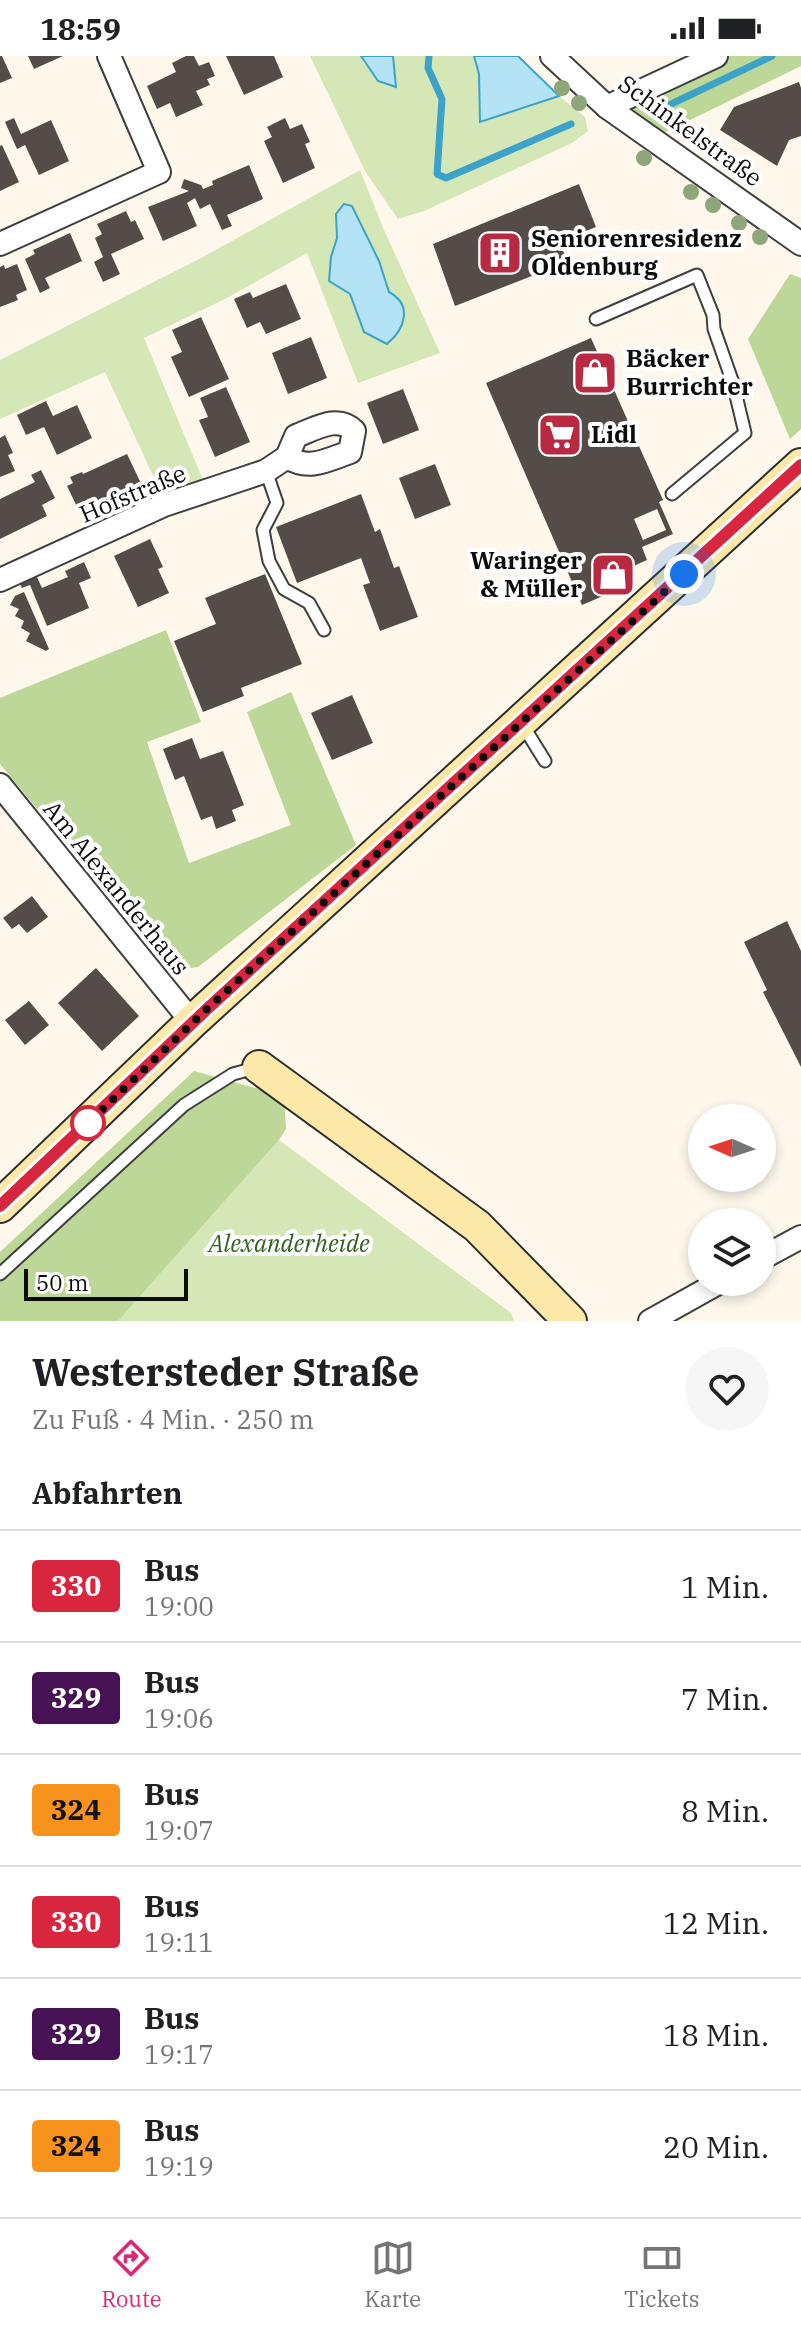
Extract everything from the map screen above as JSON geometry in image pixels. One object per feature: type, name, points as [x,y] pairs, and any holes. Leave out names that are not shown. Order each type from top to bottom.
[{"type":"main road","points":[[0,1206],[192,1022],[801,465]]},
{"type":"main road","points":[[259,1067],[477,1226],[570,1321]]},
{"type":"street","points":[[0,244],[159,172],[109,56]]},
{"type":"street","name":"Schinkelstraße","points":[[552,56],[607,107],[801,244]]},
{"type":"street","points":[[607,107],[716,56]]},
{"type":"street","name":"Hofstraße","points":[[0,580],[164,505],[266,471],[287,457]]},
{"type":"street","name":"Am Alexanderhaus","points":[[0,785],[192,1022]]},
{"type":"street","points":[[776,1250],[801,1237]]},
{"type":"street","points":[[650,1321],[695,1296]]},
{"type":"lane","points":[[596,319],[697,275],[713,315],[714,329],[733,383],[745,433],[672,494]]},
{"type":"lane","points":[[266,471],[277,503],[263,530],[269,561],[284,589],[309,603],[324,630]]},
{"type":"lane","points":[[521,724],[545,761]]},
{"type":"lane","points":[[0,1274],[184,1105],[233,1074],[259,1067]]},
{"type":"green space","points":[[310,56],[361,56],[364,64],[395,87],[393,56],[474,56],[479,74],[481,122],[559,96],[585,117],[588,131],[572,143],[424,211],[398,219],[365,171]]},
{"type":"green space","points":[[715,56],[801,56],[801,66],[651,139],[607,107]]},
{"type":"green space","points":[[360,170],[440,353],[358,383],[307,253],[227,298],[144,338],[205,485],[163,497],[105,372],[0,419],[0,360],[203,257]],"holes":[[[352,206],[389,292],[399,297],[365,332],[350,294],[341,290],[331,257],[337,238],[337,222]]]},
{"type":"green space","points":[[790,274],[801,278],[801,429],[790,439],[748,339]]},
{"type":"green space","points":[[166,630],[201,722],[147,742],[189,863],[291,825],[247,712],[291,692],[356,845],[198,967],[184,969],[167,965],[0,764],[0,698]]},
{"type":"green space","points":[[194,1071],[284,1096],[286,1129],[279,1140],[118,1321],[0,1321],[0,1252]]},
{"type":"green space","name":"Alexanderheide","points":[[279,1140],[511,1313],[514,1321],[118,1321]]},
{"type":"water","points":[[361,56],[393,56],[396,87],[378,81]]},
{"type":"water","points":[[474,56],[518,56],[559,96],[480,122],[479,74]]},
{"type":"water","points":[[344,204],[352,206],[379,261],[389,292],[397,297],[404,310],[402,324],[387,344],[364,332],[350,294],[329,281],[331,257],[337,238],[336,214]]},
{"type":"building","points":[[0,56],[12,78],[0,83]]},
{"type":"building","points":[[28,56],[63,56],[34,69]]},
{"type":"building","points":[[186,56],[194,56],[199,66],[209,62],[215,76],[207,79],[210,85],[196,91],[203,105],[176,117],[170,103],[157,109],[147,86],[176,72],[172,63]]},
{"type":"building","points":[[226,56],[274,56],[283,77],[244,95]]},
{"type":"building","points":[[799,82],[801,136],[789,140],[777,166],[720,130],[734,107]]},
{"type":"building","points":[[14,118],[21,134],[51,120],[69,161],[39,175],[25,145],[17,149],[5,122]]},
{"type":"building","points":[[285,118],[290,129],[302,124],[310,142],[305,144],[315,168],[283,183],[264,141],[272,137],[267,127]]},
{"type":"building","points":[[0,146],[19,182],[0,191]]},
{"type":"building","points":[[249,165],[263,199],[227,215],[232,226],[222,230],[210,204],[200,209],[195,198],[187,203],[197,226],[163,241],[148,207],[189,191],[181,188],[184,179],[201,185],[203,189],[213,185],[212,181]]},
{"type":"building","name":"Seniorenresidenz Oldenburg","points":[[579,184],[596,227],[559,242],[568,262],[455,306],[433,244]]},
{"type":"building","points":[[126,211],[131,222],[135,220],[144,239],[111,254],[120,274],[103,282],[94,262],[103,257],[95,238],[102,234],[97,224]]},
{"type":"building","points":[[70,233],[82,261],[45,278],[50,288],[40,293],[25,259],[35,254],[33,250]]},
{"type":"building","points":[[17,264],[27,290],[16,295],[18,300],[0,307],[0,267],[4,265],[5,269]]},
{"type":"building","points":[[286,284],[301,319],[266,334],[260,322],[247,328],[234,299],[250,292],[253,298]]},
{"type":"building","points":[[201,317],[229,379],[189,397],[171,357],[182,352],[172,330]]},
{"type":"building","points":[[311,337],[327,378],[288,394],[272,353]]},
{"type":"building","points":[[591,338],[663,500],[659,502],[673,534],[642,547],[647,560],[627,569],[630,577],[607,587],[610,593],[582,605],[486,383]],"holes":[[[657,509],[666,530],[643,540],[634,519]]]},
{"type":"building","points":[[226,387],[250,442],[215,457],[199,420],[208,417],[200,398]]},
{"type":"building","points":[[403,389],[419,430],[383,444],[367,403]]},
{"type":"building","points":[[46,401],[53,416],[77,405],[92,438],[57,455],[44,427],[26,435],[17,415]]},
{"type":"building","points":[[5,435],[13,453],[8,455],[15,471],[0,477],[0,438]]},
{"type":"building","points":[[127,454],[146,494],[114,509],[112,504],[106,507],[102,500],[79,511],[67,486],[73,483],[70,477]]},
{"type":"building","points":[[435,464],[451,505],[415,519],[399,478]]},
{"type":"building","points":[[41,470],[55,498],[42,505],[47,516],[0,539],[0,499],[35,482],[31,475]]},
{"type":"building","points":[[361,494],[375,532],[380,529],[394,568],[399,566],[418,617],[380,631],[363,585],[370,583],[361,558],[297,583],[276,527]]},
{"type":"building","points":[[150,539],[163,567],[158,569],[169,593],[138,607],[114,556]]},
{"type":"building","points":[[84,562],[91,578],[79,583],[89,608],[47,626],[30,585],[22,588],[19,582],[36,575],[42,588],[68,577],[65,571]]},
{"type":"building","points":[[265,574],[302,664],[241,688],[244,696],[203,712],[174,641],[216,624],[205,598]]},
{"type":"building","points":[[24,592],[49,649],[46,651],[26,641],[30,633],[21,628],[24,621],[15,616],[19,609],[10,605],[15,596]]},
{"type":"building","points":[[352,695],[373,743],[332,760],[311,713]]},
{"type":"building","points":[[192,738],[200,759],[223,751],[244,805],[232,810],[236,821],[216,829],[212,816],[201,820],[184,776],[175,780],[163,749]]},
{"type":"building","points":[[32,896],[48,917],[27,933],[19,924],[12,929],[3,918]]},
{"type":"building","points":[[787,921],[801,951],[801,1067],[763,992],[767,990],[744,942]]},
{"type":"building","points":[[96,968],[139,1016],[102,1051],[58,1003]]},
{"type":"building","points":[[29,1001],[49,1025],[25,1045],[5,1020]]},
{"type":"waterway","points":[[429,56],[428,68],[442,99],[437,174],[446,178],[571,124]]},
{"type":"waterway","points":[[667,106],[772,56]]},
{"type":"bus line","name":"330","points":[[0,1206],[207,1009],[801,465]]},
{"type":"place","name":"Seniorenresidenz Oldenburg","points":[[500,253]]},
{"type":"place","name":"Bäcker Burrichter","points":[[595,373]]},
{"type":"place","name":"Lidl","points":[[560,435]]},
{"type":"place","name":"Waringer & Müller","points":[[613,575]]},
{"type":"route","points":[[88,1123],[85,1126],[207,1009],[684,574]]}]
